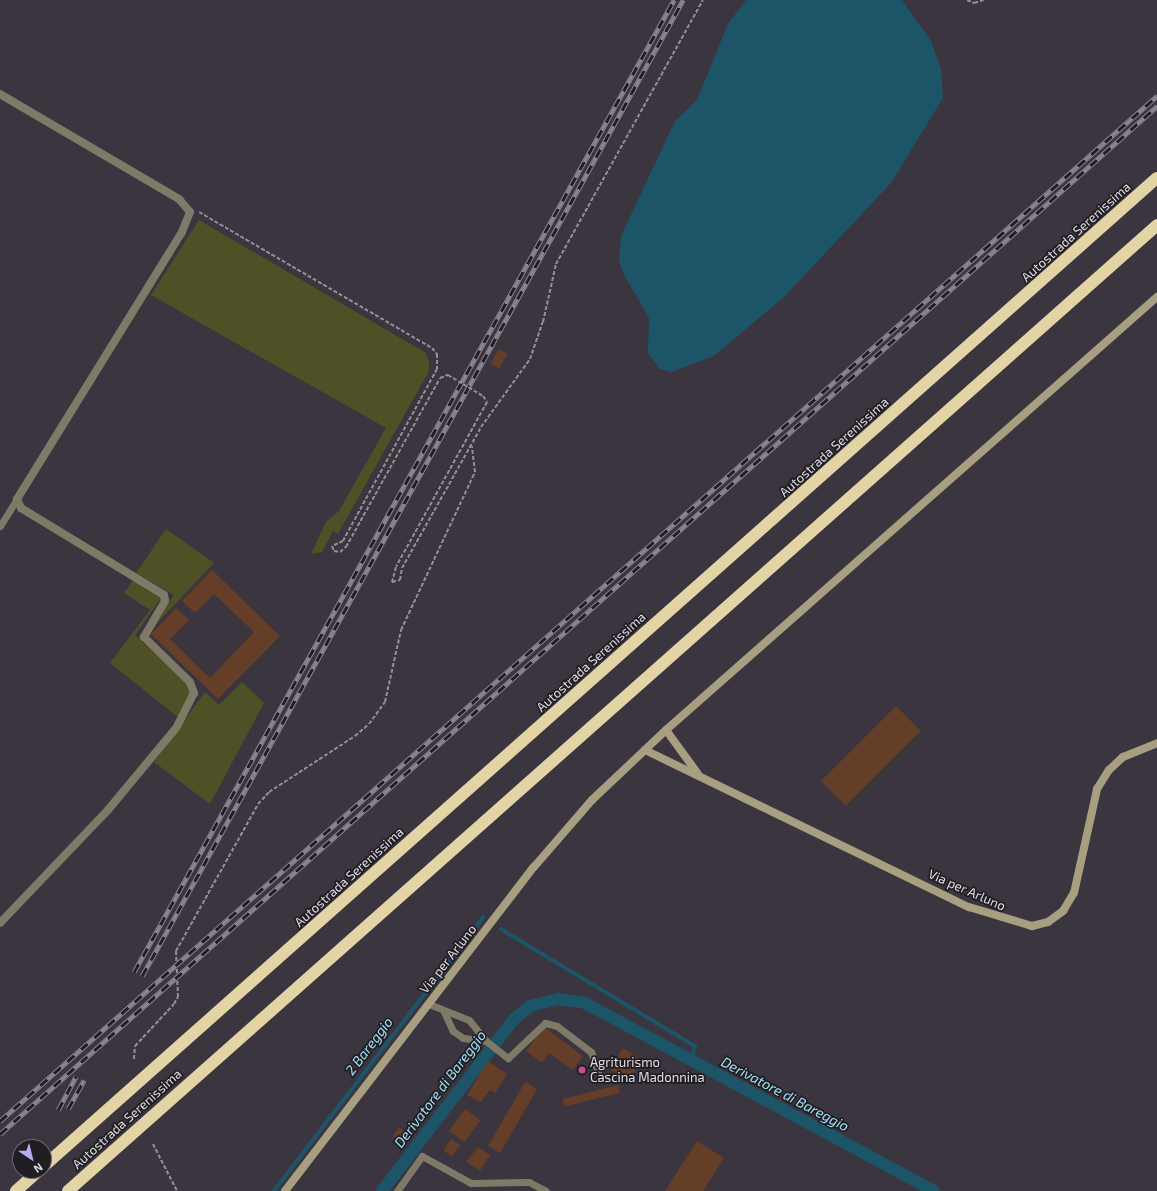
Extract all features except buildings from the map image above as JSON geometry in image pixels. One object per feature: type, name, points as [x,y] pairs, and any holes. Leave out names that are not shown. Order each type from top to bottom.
[{"type":"highway","name":"Autostrada Serenissima","points":[[52,1159],[1157,178]]},
{"type":"highway","name":"Autostrada Serenissima","points":[[68,1191],[1157,225]]},
{"type":"highway","points":[[16,1191],[29,1179]]},
{"type":"street","points":[[0,94],[179,199],[190,212],[182,232],[17,499],[21,508],[164,595],[166,601],[144,637],[190,682],[194,692],[176,728],[108,810],[0,923]]},
{"type":"street","points":[[643,751],[1157,297]]},
{"type":"street","name":"Via per Arluno","points":[[666,730],[698,775]]},
{"type":"street","name":"Via per Arluno","points":[[285,1191],[534,867],[592,800],[643,751],[698,775],[969,907],[1032,926],[1048,922],[1064,911],[1074,893],[1097,789],[1109,770],[1123,757],[1157,743]]},
{"type":"lane","points":[[0,526],[17,499]]},
{"type":"lane","points":[[429,1004],[444,1012],[469,1020],[486,1041],[508,1058],[545,1023],[573,1035],[591,1052],[598,1072]]},
{"type":"lane","points":[[444,1012],[453,1031],[463,1038],[486,1041]]},
{"type":"lane","points":[[397,1191],[422,1156],[471,1183],[529,1182],[546,1191]]},
{"type":"path","points":[[190,212],[196,209],[432,348],[437,354],[437,369],[345,538],[332,546],[334,552],[340,552],[346,547],[440,378],[448,375],[484,396],[487,402],[391,576],[392,582],[400,580],[402,568],[472,445],[498,401],[530,359],[543,322],[556,264],[703,0]]},
{"type":"path","points":[[967,0],[974,3],[984,0]]},
{"type":"path","points":[[134,1059],[135,1046],[174,1004],[178,997],[176,951],[258,804],[269,792],[355,736],[370,724],[385,702],[401,630],[475,472],[472,445]]},
{"type":"path","points":[[153,1144],[177,1191]]},
{"type":"green space","points":[[199,220],[426,353],[429,362],[429,371],[338,534],[333,531],[322,552],[311,554],[326,522],[339,511],[386,428],[151,295]]},
{"type":"green space","points":[[166,529],[214,563],[147,634],[174,595],[136,573]]},
{"type":"green space","points":[[134,579],[161,598],[135,635],[188,684],[191,696],[179,718],[110,663],[150,610],[124,593]]},
{"type":"green space","points":[[242,682],[264,703],[210,804],[154,762],[205,692],[219,705]]},
{"type":"water","points":[[746,0],[902,0],[931,41],[941,69],[943,98],[891,183],[784,297],[714,356],[671,372],[660,369],[648,353],[649,318],[623,273],[619,260],[621,236],[675,121],[697,100],[728,24]]},
{"type":"waterway","name":"2 Bareggio","points":[[274,1191],[483,918]]},
{"type":"waterway","name":"2 Bareggio","points":[[501,929],[695,1046],[692,1061]]},
{"type":"waterway","name":"Derivatore di Bareggio","points":[[382,1191],[513,1020],[530,1006],[558,999],[585,1003],[934,1191]]},
{"type":"railway","points":[[134,972],[674,0]]},
{"type":"railway","points":[[142,976],[683,0]]},
{"type":"railway","points":[[0,1121],[1157,96]]},
{"type":"railway","points":[[0,1134],[1157,106]]},
{"type":"railway","points":[[58,1110],[76,1076]]},
{"type":"railway","points":[[68,1109],[84,1080]]},
{"type":"place","name":"Agriturismo Cascina Madonnina","points":[[582,1070]]}]
